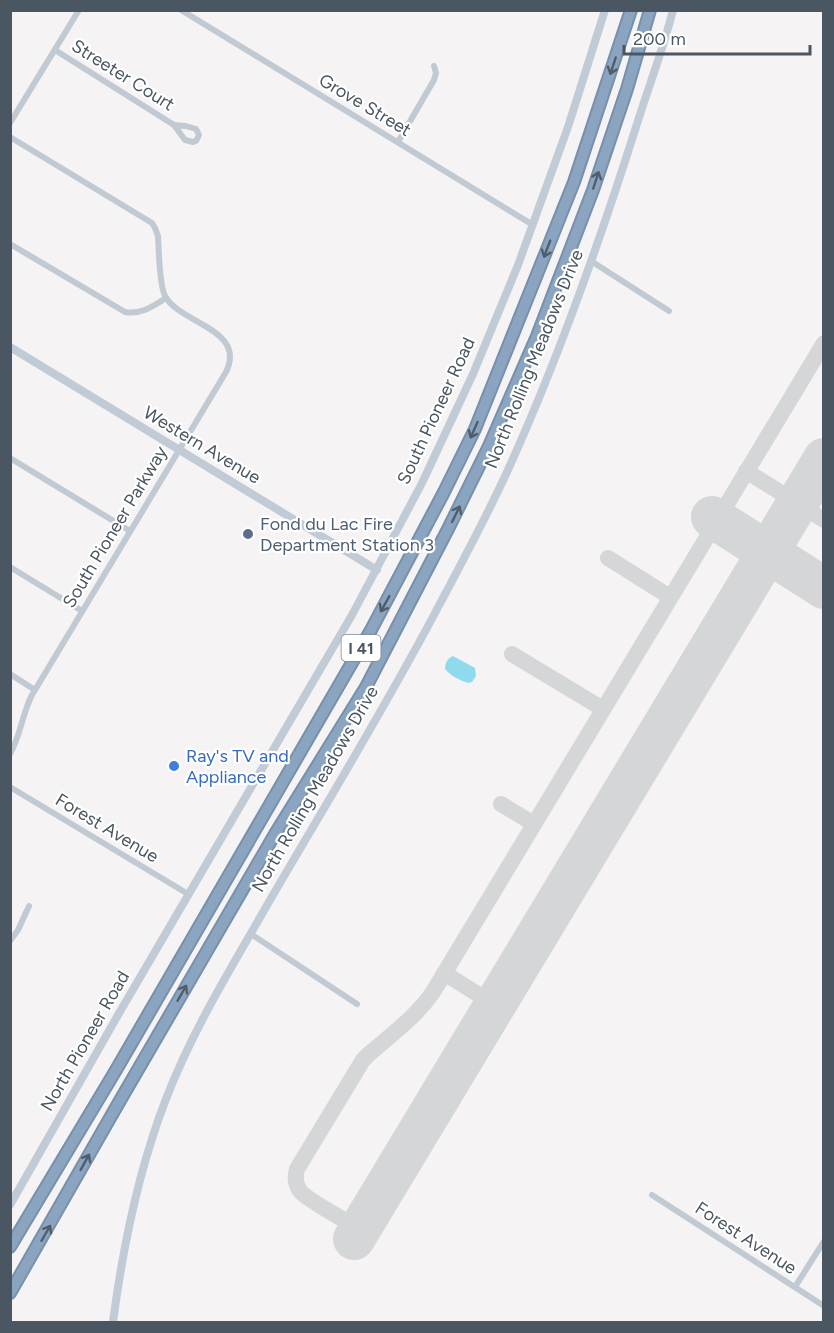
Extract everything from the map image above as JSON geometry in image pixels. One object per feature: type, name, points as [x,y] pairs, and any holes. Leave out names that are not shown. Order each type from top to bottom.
[{"type":"highway","name":"I 41","points":[[10,1247],[116,1070],[371,630],[444,492],[479,419],[569,193],[631,10]]},
{"type":"highway","name":"I 41","points":[[10,1293],[275,834],[366,687],[448,529],[495,432],[537,336],[593,190],[627,89],[650,10]]},
{"type":"highway","points":[[10,1298],[34,1253]]},
{"type":"main road","name":"South Pioneer Road","points":[[188,894],[377,570],[460,402],[533,225],[571,117],[604,10]]},
{"type":"main road","name":"North Rolling Meadows Drive","points":[[113,1323],[118,1281],[130,1219],[157,1122],[177,1072],[208,1006],[406,666],[469,550],[506,474],[559,350],[614,195],[673,10]]},
{"type":"main road","name":"Western Avenue","points":[[10,347],[377,570]]},
{"type":"main road","name":"North Pioneer Road","points":[[10,1205],[188,894]]},
{"type":"street","points":[[10,123],[78,10]]},
{"type":"street","name":"Grove Street","points":[[181,10],[533,225]]},
{"type":"street","name":"Streeter Court","points":[[55,51],[174,125]]},
{"type":"street","points":[[398,142],[434,80],[436,72],[434,66]]},
{"type":"street","points":[[10,136],[152,223],[158,236],[162,287],[166,298],[142,312],[125,312],[10,244]]},
{"type":"street","points":[[591,261],[669,311]]},
{"type":"street","name":"South Pioneer Parkway","points":[[10,754],[17,741],[26,707],[35,690],[230,363],[226,344],[219,335],[173,306],[166,298]]},
{"type":"street","points":[[10,458],[130,531]]},
{"type":"street","points":[[10,567],[82,611]]},
{"type":"street","points":[[10,674],[35,690]]},
{"type":"street","name":"Forest Avenue","points":[[10,787],[188,894]]},
{"type":"street","points":[[10,941],[29,906]]},
{"type":"street","points":[[251,934],[357,1004]]},
{"type":"street","name":"Forest Avenue","points":[[652,1195],[824,1306]]},
{"type":"street","points":[[795,1287],[824,1241]]},
{"type":"water","points":[[453,656],[475,668],[476,676],[472,682],[468,683],[458,679],[445,669],[447,661]]},
{"type":"taxiway","points":[[360,1229],[304,1195],[296,1183],[297,1169],[363,1060],[411,1017],[433,992],[824,343]]},
{"type":"taxiway","points":[[746,471],[824,520]]},
{"type":"taxiway","points":[[608,558],[670,597]]},
{"type":"taxiway","points":[[512,654],[603,709]]},
{"type":"taxiway","points":[[501,804],[534,824]]},
{"type":"taxiway","points":[[444,973],[495,1005]]},
{"type":"runway","points":[[354,1239],[824,459]]},
{"type":"runway","points":[[712,517],[824,588]]},
{"type":"place","name":"Fond du Lac Fire Department Station 3","points":[[248,534]]},
{"type":"place","name":"Ray's TV and Appliance","points":[[174,766]]}]
